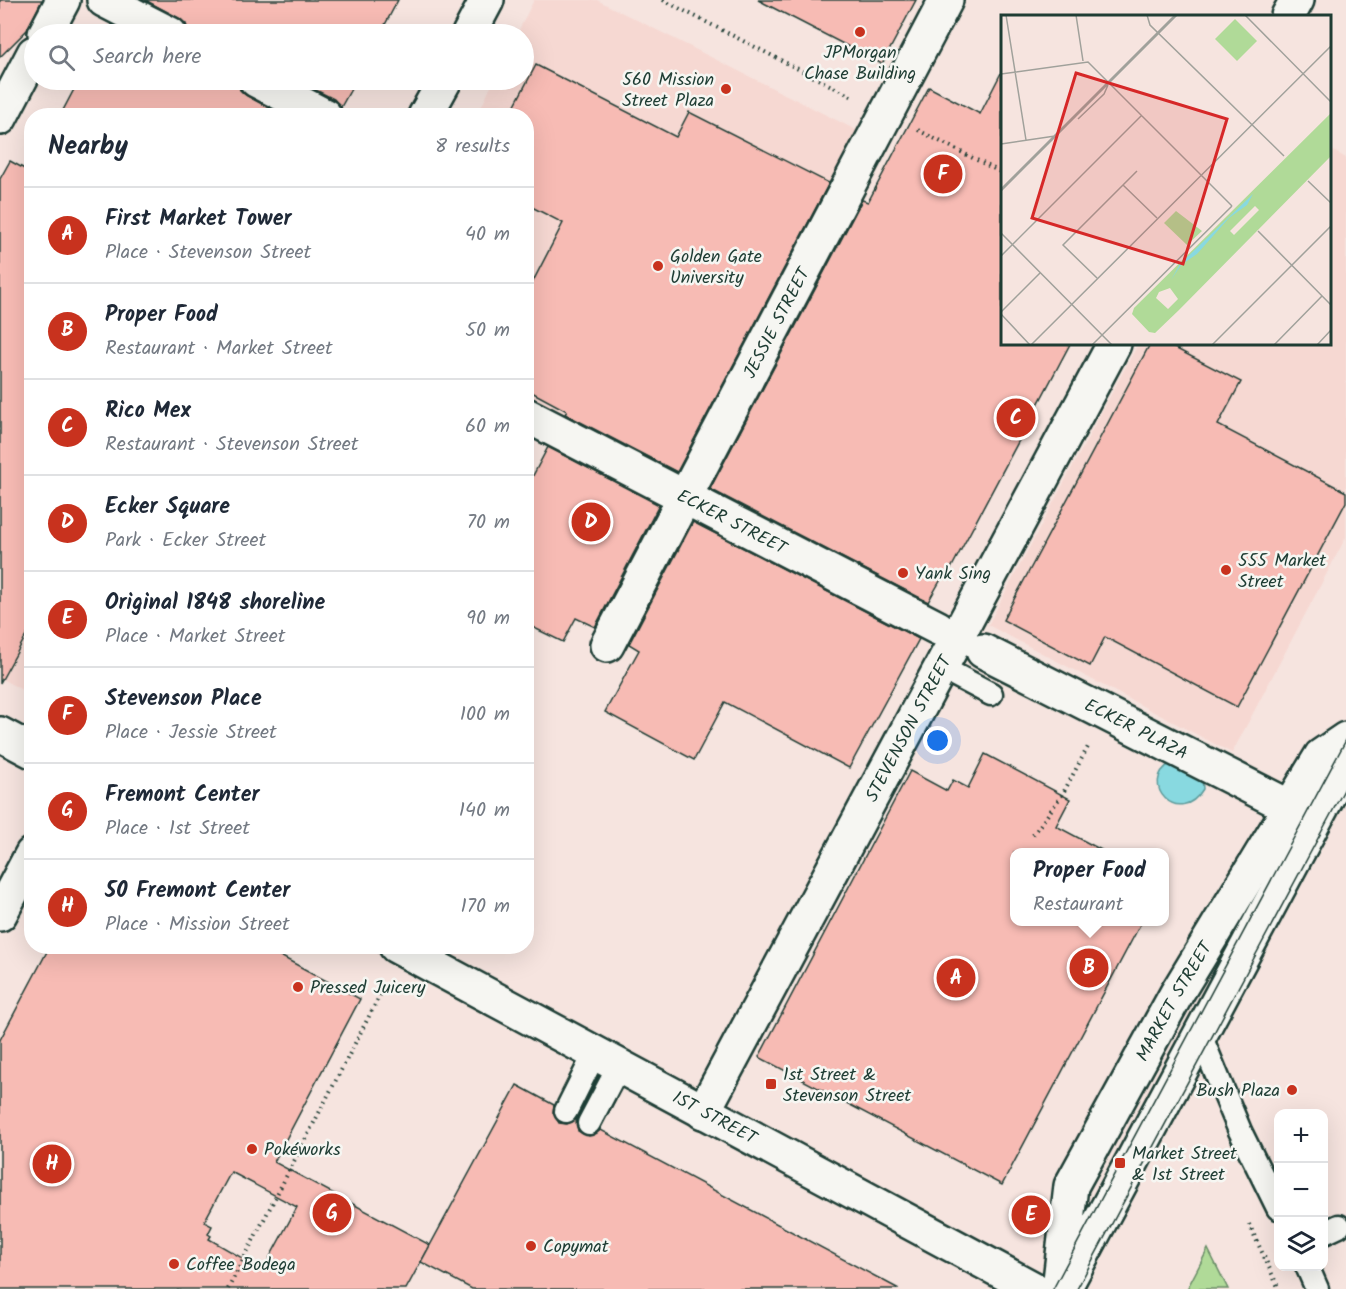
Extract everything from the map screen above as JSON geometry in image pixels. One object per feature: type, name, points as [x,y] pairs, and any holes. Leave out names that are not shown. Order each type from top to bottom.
[{"type":"street","points":[[50,24],[63,0]]},
{"type":"street","points":[[104,0],[151,24]]},
{"type":"street","points":[[474,24],[487,0]]},
{"type":"street","name":"JESSIE STREET","points":[[607,645],[946,0]]},
{"type":"street","points":[[1289,15],[1297,0]]},
{"type":"street","points":[[0,118],[24,72]]},
{"type":"street","points":[[275,90],[310,108]]},
{"type":"street","points":[[429,108],[439,90]]},
{"type":"street","name":"STEVENSON STREET","points":[[703,1112],[1113,345]]},
{"type":"street","name":"ECKER STREET","points":[[534,419],[938,628]]},
{"type":"street","name":"ECKER PLAZA","points":[[983,651],[1290,807]]},
{"type":"street","points":[[0,734],[24,747]]},
{"type":"street","name":"MARKET STREET","points":[[1059,1289],[1071,1186],[1177,993],[1321,756],[1346,739]]},
{"type":"street","points":[[1064,1289],[1201,1037],[1346,762]]},
{"type":"street","points":[[0,914],[24,869]]},
{"type":"street","name":"1ST STREET","points":[[411,954],[1034,1289]]},
{"type":"lane","points":[[940,667],[991,694]]},
{"type":"lane","points":[[1201,1037],[1240,1131],[1274,1200]]},
{"type":"lane","points":[[566,1111],[607,1060]]},
{"type":"lane","points":[[589,1123],[607,1060]]},
{"type":"lane","points":[[1309,1271],[1317,1289]]},
{"type":"path","points":[[663,0],[1001,172]]},
{"type":"path","points":[[1033,836],[1062,795],[1091,741]]},
{"type":"path","points":[[228,1289],[380,995]]},
{"type":"shaded area","name":"Golden Gate University","points":[[534,0],[597,0],[860,132],[677,476],[534,403],[534,108],[481,108],[489,90],[534,90],[534,24],[522,24]]},
{"type":"shaded area","points":[[1331,150],[1346,158],[1346,537],[1232,753],[988,625],[1137,345],[1331,345]]},
{"type":"shaded area","points":[[24,587],[24,691],[0,678]]},
{"type":"green space","points":[[1208,1249],[1228,1289],[1187,1289]]},
{"type":"water","points":[[1171,763],[1202,775],[1203,789],[1193,800],[1183,805],[1173,804],[1160,791],[1158,781],[1162,772]]},
{"type":"building","points":[[0,0],[42,0],[30,24],[24,24],[24,33],[0,57]]},
{"type":"building","points":[[145,0],[398,0],[385,24],[186,24]]},
{"type":"building","name":"JPMorgan Chase Building","points":[[758,0],[916,0],[882,64]]},
{"type":"building","name":"Golden Gate University","points":[[536,65],[676,137],[689,112],[829,183],[677,472],[565,414],[567,411],[534,393],[534,279],[563,223],[534,208],[534,108],[513,108],[523,90],[534,90]]},
{"type":"building","points":[[1001,73],[1001,345],[1069,345],[946,578],[943,576],[928,602],[710,489],[862,200],[868,202],[929,87],[980,114]]},
{"type":"building","points":[[74,90],[240,90],[269,108],[64,108]]},
{"type":"building","points":[[316,90],[350,90],[341,107],[334,99]]},
{"type":"building","points":[[10,161],[24,169],[24,640],[0,683],[0,179]]},
{"type":"building","points":[[1149,345],[1169,345],[1241,382],[1218,425],[1346,492],[1346,502],[1237,707],[1105,637],[1090,666],[1003,620]]},
{"type":"building","points":[[548,447],[659,505],[595,627],[576,618],[563,642],[534,628],[534,474]]},
{"type":"building","points":[[693,522],[919,639],[849,768],[725,702],[694,760],[605,712],[639,650],[629,644]]},
{"type":"building","points":[[985,754],[1070,799],[1056,826],[1097,848],[1010,848],[1010,926],[1139,926],[1002,1185],[759,1057],[910,771],[947,791],[953,780],[968,788]]},
{"type":"building","points":[[46,954],[277,954],[360,999],[274,1162],[430,1245],[406,1289],[0,1289],[0,1040]],"holes":[[[231,1172],[297,1207],[263,1270],[209,1239],[211,1236],[208,1234],[212,1226],[204,1222]]]},
{"type":"building","points":[[517,1085],[554,1105],[553,1112],[559,1123],[567,1124],[576,1119],[578,1131],[589,1136],[601,1130],[899,1289],[472,1289],[421,1262]]},
{"type":"tram line","points":[[1053,1289],[1346,740]]},
{"type":"tram line","points":[[1077,1289],[1346,786]]},
{"type":"place","name":"JPMorgan Chase Building","points":[[860,32]]},
{"type":"place","name":"560 Mission Street Plaza","points":[[726,89]]},
{"type":"place","name":"Stevenson Place","points":[[943,174]]},
{"type":"place","name":"Golden Gate University","points":[[658,266]]},
{"type":"place","name":"Rico Mex","points":[[1016,418]]},
{"type":"place","name":"Ecker Square","points":[[591,522]]},
{"type":"place","name":"555 Market Street","points":[[1226,570]]},
{"type":"place","name":"Yank Sing","points":[[903,573]]},
{"type":"place","name":"Proper Food","points":[[1089,968]]},
{"type":"place","name":"First Market Tower","points":[[956,978]]},
{"type":"place","name":"Pressed Juicery","points":[[298,987]]},
{"type":"place","name":"1st Street & Stevenson Street","points":[[771,1084]]},
{"type":"place","name":"Bush Plaza","points":[[1292,1090]]},
{"type":"place","name":"Pokéworks","points":[[252,1149]]},
{"type":"place","name":"Market Street & 1st Street","points":[[1120,1163]]},
{"type":"place","name":"50 Fremont Center","points":[[52,1164]]},
{"type":"place","name":"Fremont Center","points":[[332,1213]]},
{"type":"place","name":"Original 1848 shoreline","points":[[1031,1215]]},
{"type":"place","name":"Copymat","points":[[531,1246]]},
{"type":"place","name":"Coffee Bodega","points":[[174,1264]]}]
